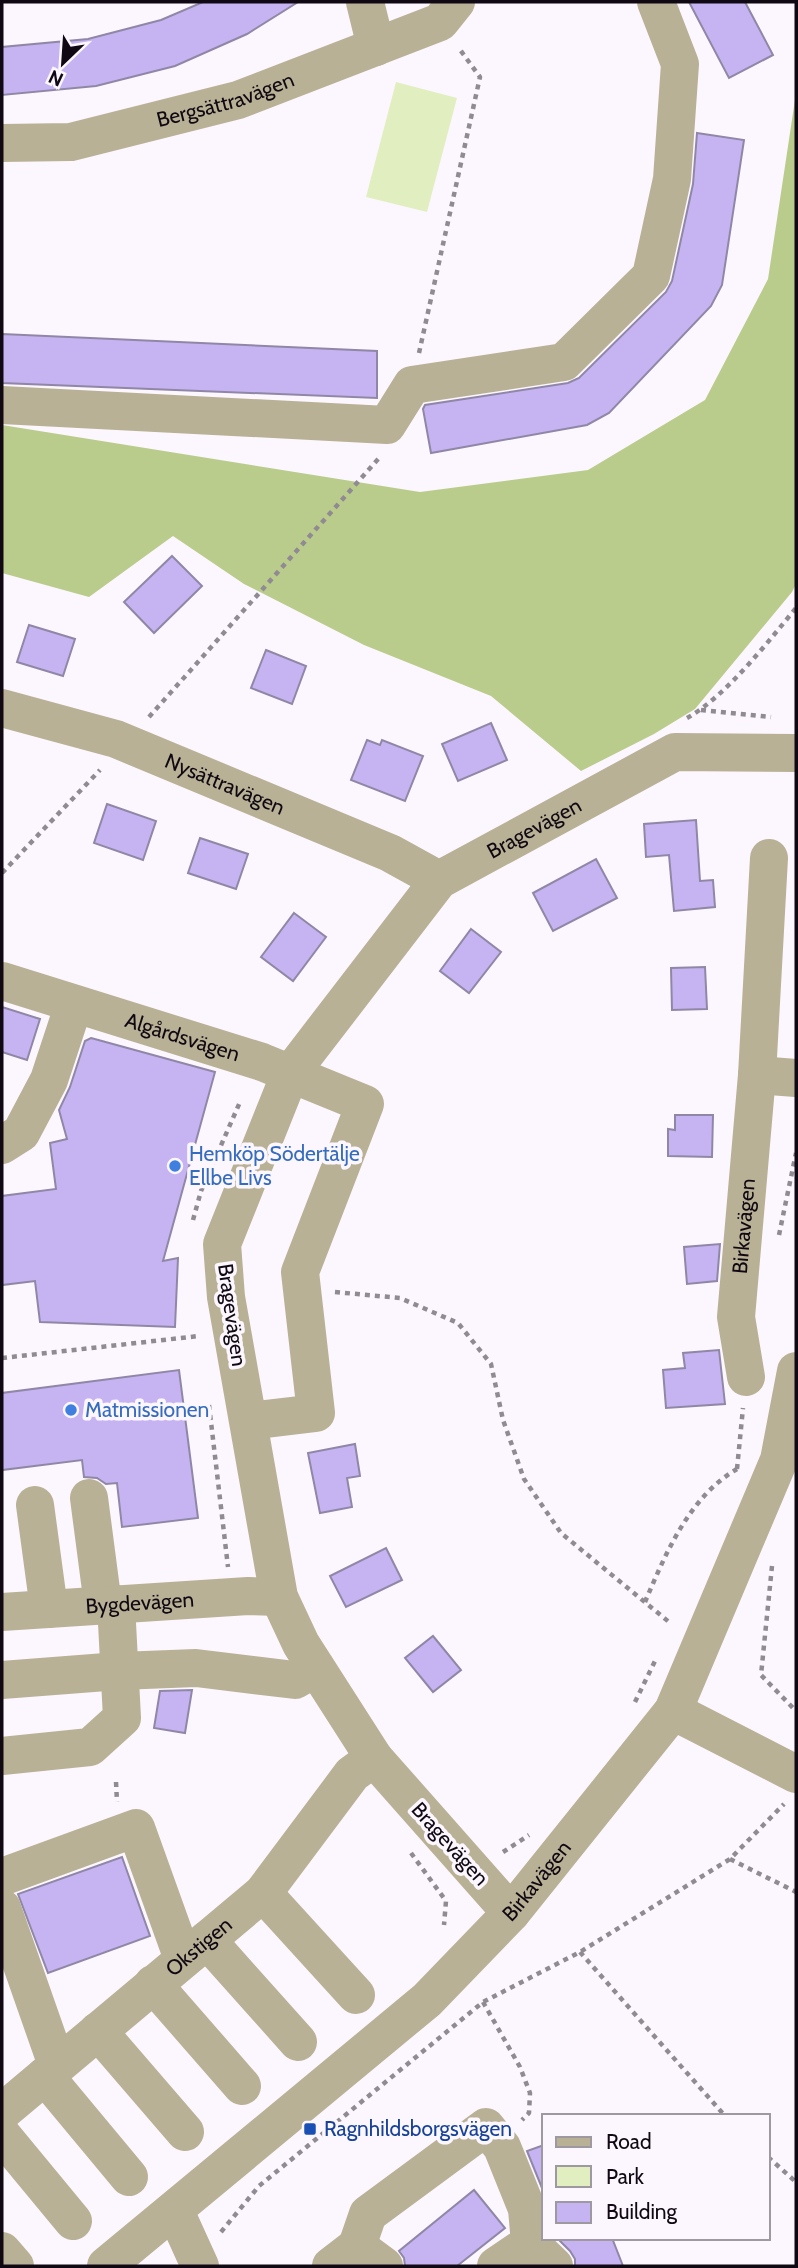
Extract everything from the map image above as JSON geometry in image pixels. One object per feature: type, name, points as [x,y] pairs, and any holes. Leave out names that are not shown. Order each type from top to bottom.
[{"type":"street","points":[[365,2],[376,47]]},
{"type":"street","points":[[2,405],[387,425],[412,385],[564,362],[651,276],[672,179],[680,64],[656,2]]},
{"type":"street","name":"Bergsättravägen","points":[[2,142],[71,142],[238,100],[376,47],[448,12]]},
{"type":"street","name":"Nysättravägen","points":[[2,708],[125,743],[390,853],[439,880]]},
{"type":"street","name":"Bragevägen","points":[[511,1913],[374,1758],[301,1644],[279,1597],[226,1297],[222,1244],[290,1074],[439,880],[675,751],[796,753]]},
{"type":"street","name":"Birkavägen","points":[[746,1377],[736,1317],[757,1075],[769,858]]},
{"type":"street","name":"Algårdsvägen","points":[[2,981],[262,1062],[365,1104],[300,1272],[302,1288]]},
{"type":"street","points":[[2,1145],[21,1133],[49,1080],[74,1004]]},
{"type":"street","points":[[757,1075],[796,1078]]},
{"type":"street","points":[[248,1421],[316,1413],[302,1288]]},
{"type":"street","name":"Birkavägen","points":[[106,2266],[427,2000],[511,1913],[673,1711],[779,1460],[796,1371]]},
{"type":"street","points":[[2,1756],[90,1747],[122,1718],[120,1671],[89,1498]]},
{"type":"street","points":[[35,1504],[49,1609]]},
{"type":"street","name":"Bygdevägen","points":[[2,1612],[248,1595],[279,1597]]},
{"type":"street","points":[[2,1681],[196,1668],[295,1680],[316,1668]]},
{"type":"street","points":[[673,1711],[793,1786]]},
{"type":"street","name":"Okstigen","points":[[2,2112],[263,1893],[352,1774],[374,1758]]},
{"type":"street","points":[[2,1877],[136,1828],[195,1950],[298,2042]]},
{"type":"street","points":[[263,1893],[356,1995]]},
{"type":"street","points":[[2,1908],[51,2071],[129,2177]]},
{"type":"street","points":[[153,1984],[242,2086]]},
{"type":"street","points":[[98,2031],[185,2132]]},
{"type":"street","points":[[357,2259],[368,2214],[486,2127],[499,2143],[527,2209],[542,2255],[496,2266]]},
{"type":"street","points":[[2,2135],[73,2221]]},
{"type":"street","points":[[175,2211],[199,2263]]},
{"type":"street","points":[[2,2251],[15,2266]]},
{"type":"path","points":[[412,385],[480,77],[448,12]]},
{"type":"path","points":[[2,873],[125,743],[379,461],[387,425]]},
{"type":"path","points":[[701,710],[783,718]]},
{"type":"path","points":[[778,1238],[796,1153]]},
{"type":"path","points":[[302,1288],[400,1298],[458,1323],[491,1364],[503,1420],[523,1479],[561,1533],[670,1624],[677,1614]]},
{"type":"path","points":[[2,1358],[233,1333]]},
{"type":"path","points":[[736,1481],[746,1377]]},
{"type":"path","points":[[645,1602],[670,1546],[686,1521],[717,1484],[737,1469]]},
{"type":"path","points":[[773,1559],[761,1675],[796,1711]]},
{"type":"path","points":[[630,1711],[660,1650]]},
{"type":"path","points":[[199,2263],[259,2186],[483,2002],[580,1952],[730,1859],[793,1786]]},
{"type":"path","points":[[503,1852],[533,1832]]},
{"type":"path","points":[[730,1859],[796,1892]]},
{"type":"path","points":[[580,1952],[723,2114]]},
{"type":"path","points":[[483,2002],[520,2067],[530,2093],[529,2113],[499,2143]]},
{"type":"path","points":[[770,2159],[796,2182]]},
{"type":"green space","points":[[396,82],[457,98],[427,212],[366,197]]},
{"type":"green space","points":[[796,93],[796,584],[695,709],[654,734],[581,771],[491,696],[364,645],[244,584],[173,536],[89,597],[2,573],[2,425],[420,492],[588,470],[705,400],[768,279]]},
{"type":"building","points":[[203,2],[298,2],[247,34],[175,66],[96,86],[2,95],[2,47],[88,39],[161,20]]},
{"type":"building","points":[[689,2],[745,2],[773,55],[729,78]]},
{"type":"building","points":[[697,133],[744,140],[722,285],[711,306],[609,413],[587,425],[431,453],[423,409],[425,405],[568,383],[579,378],[666,292],[672,281],[693,184]]},
{"type":"building","points":[[2,334],[377,351],[377,398],[2,383]]},
{"type":"building","points":[[172,556],[202,586],[154,633],[124,602]]},
{"type":"building","points":[[29,625],[75,639],[63,676],[17,662]]},
{"type":"building","points":[[266,650],[306,666],[292,704],[251,688]]},
{"type":"building","points":[[491,723],[507,760],[458,781],[442,744]]},
{"type":"building","points":[[367,740],[380,745],[382,740],[423,756],[405,801],[351,780]]},
{"type":"building","points":[[107,804],[156,821],[143,860],[94,843]]},
{"type":"building","points":[[696,820],[700,881],[713,880],[715,907],[674,911],[669,855],[646,857],[644,824]]},
{"type":"building","points":[[200,838],[248,854],[236,889],[188,873]]},
{"type":"building","points":[[596,859],[617,898],[553,931],[533,893]]},
{"type":"building","points":[[294,913],[326,937],[293,981],[261,957]]},
{"type":"building","points":[[471,929],[501,952],[469,993],[440,971]]},
{"type":"building","points":[[705,967],[707,1009],[672,1010],[671,968]]},
{"type":"building","points":[[2,1007],[40,1019],[27,1060],[2,1052]]},
{"type":"building","points":[[91,1038],[215,1072],[163,1261],[178,1258],[175,1327],[40,1322],[35,1281],[2,1285],[2,1196],[56,1189],[50,1143],[67,1139],[59,1110],[70,1087],[85,1041]]},
{"type":"building","points":[[675,1115],[713,1115],[712,1157],[668,1156],[668,1129],[675,1130]]},
{"type":"building","points":[[720,1244],[717,1281],[687,1284],[684,1247]]},
{"type":"building","points":[[719,1350],[725,1404],[666,1408],[663,1370],[685,1368],[683,1353]]},
{"type":"building","points":[[179,1370],[198,1518],[122,1527],[117,1483],[106,1484],[97,1478],[84,1477],[82,1460],[2,1470],[2,1393]]},
{"type":"building","points":[[355,1444],[360,1476],[347,1478],[352,1507],[320,1513],[308,1453]]},
{"type":"building","points":[[386,1548],[402,1580],[346,1607],[330,1576]]},
{"type":"building","points":[[433,1636],[461,1670],[433,1692],[405,1658]]},
{"type":"building","points":[[192,1690],[185,1733],[154,1728],[160,1691]]},
{"type":"building","points":[[122,1857],[150,1936],[48,1973],[18,1894]]},
{"type":"building","points":[[542,2146],[542,2188],[527,2151]]},
{"type":"building","points":[[474,2190],[505,2228],[457,2266],[405,2266],[399,2251]]},
{"type":"building","points":[[559,2240],[613,2240],[623,2266],[575,2266],[575,2259]]},
{"type":"place","name":"Hemköp Södertälje Ellbe Livs","points":[[175,1166]]},
{"type":"place","name":"Matmissionen","points":[[71,1410]]},
{"type":"place","name":"Ragnhildsborgsvägen","points":[[310,2129]]}]
